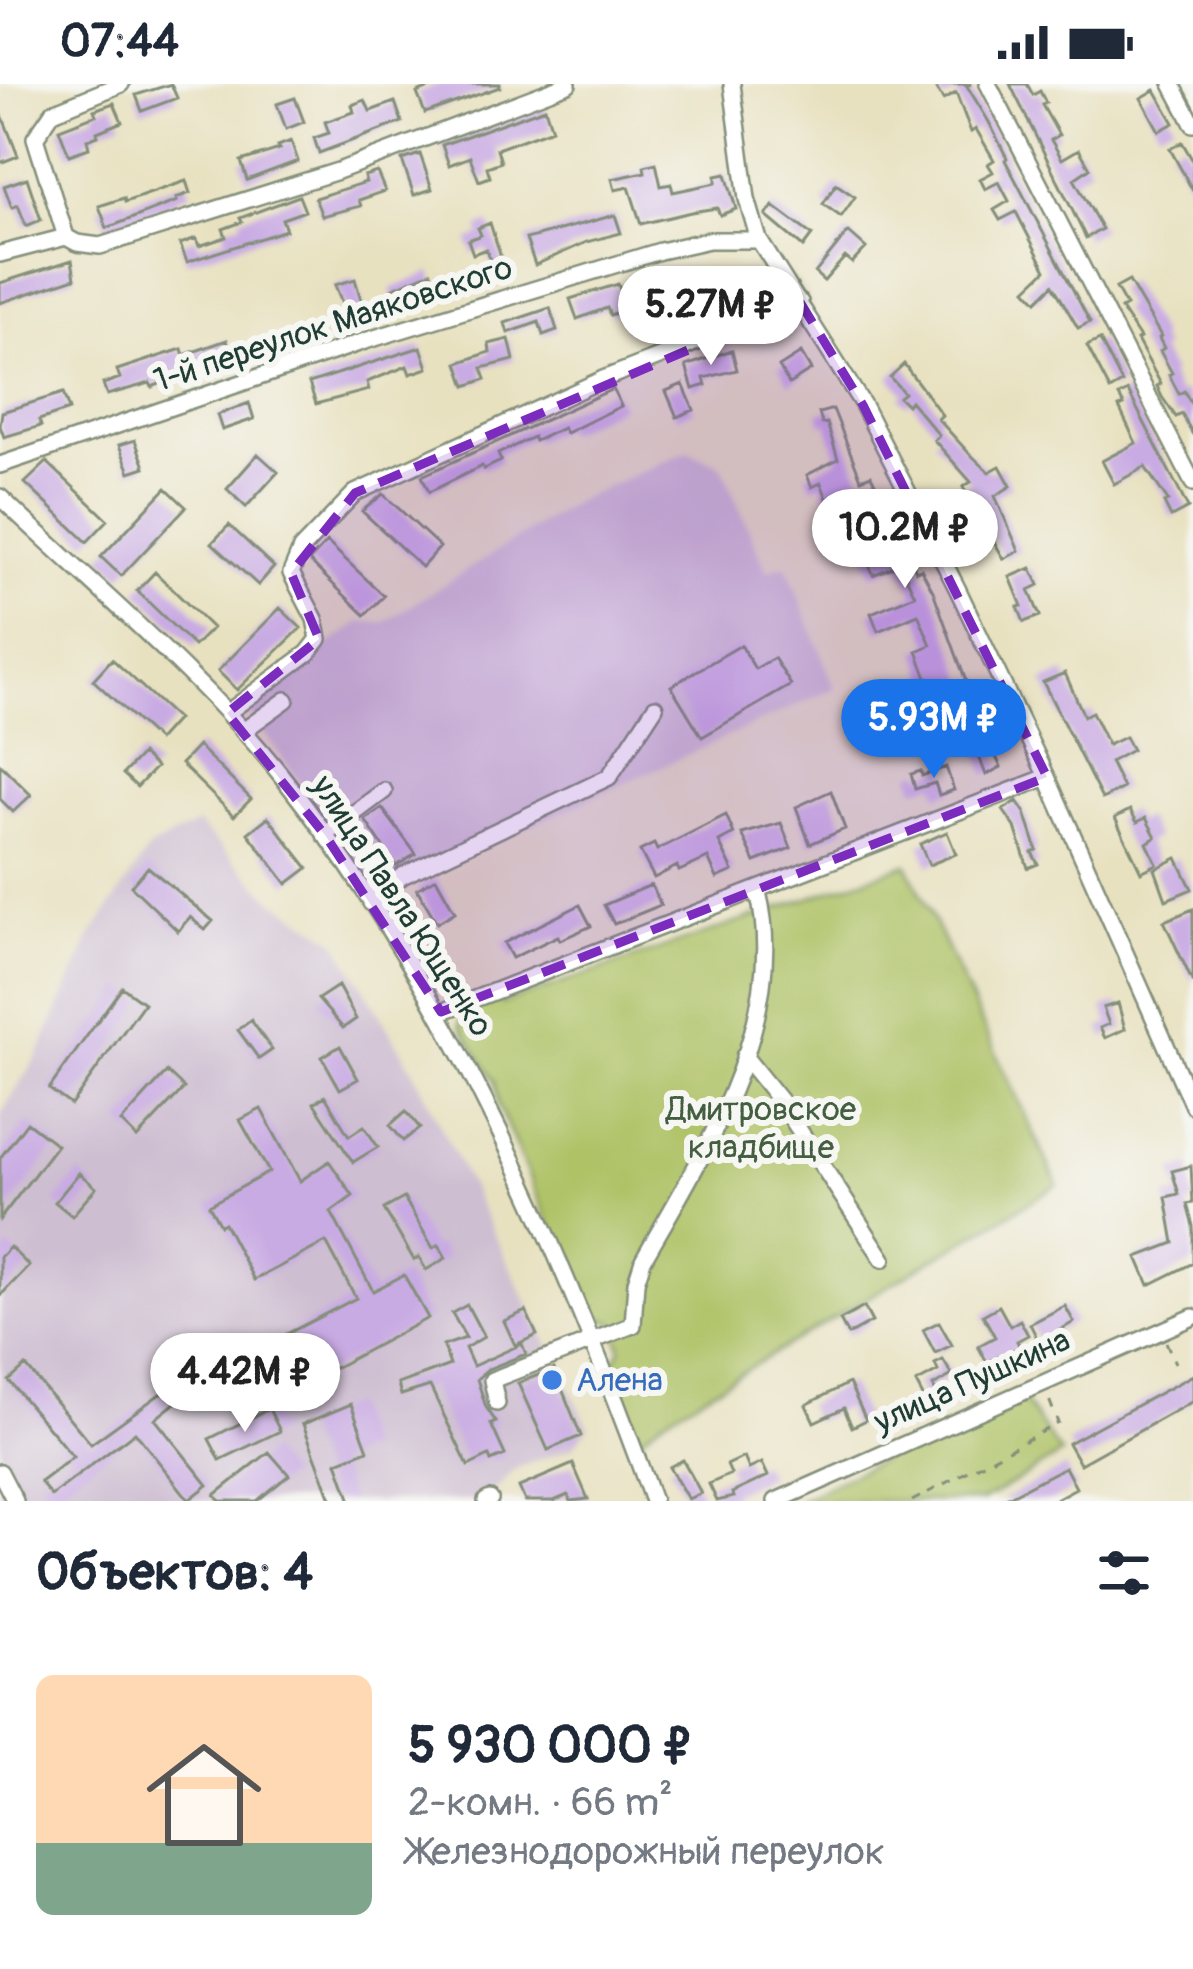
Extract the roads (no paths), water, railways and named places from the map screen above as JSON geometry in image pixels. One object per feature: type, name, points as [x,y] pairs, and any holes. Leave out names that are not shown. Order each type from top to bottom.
[{"type":"street","points":[[66,237],[35,138],[53,112],[121,84]]},
{"type":"street","points":[[0,254],[66,237],[100,246],[338,171],[568,84]]},
{"type":"street","points":[[732,84],[747,199],[758,240],[863,405],[1047,777],[1193,1106]]},
{"type":"street","points":[[988,84],[1193,483]]},
{"type":"street","points":[[1172,84],[1193,124]]},
{"type":"street","name":"1-й переулок Маяковского","points":[[0,465],[365,341],[660,250],[709,240],[758,240]]},
{"type":"street","points":[[227,713],[320,639],[290,573],[301,549],[355,493],[603,379],[800,302]]},
{"type":"street","name":"улица Павла Ющенко","points":[[0,497],[243,730],[371,903],[441,1012],[502,1137],[653,1501]]},
{"type":"street","points":[[243,730],[286,700]]},
{"type":"street","points":[[371,903],[402,876],[609,777],[655,707]]},
{"type":"street","points":[[441,1012],[1047,777]]},
{"type":"street","points":[[325,835],[384,791]]},
{"type":"street","points":[[497,1403],[492,1380],[633,1325],[635,1282],[643,1260],[718,1127],[744,1056],[766,970],[765,919],[758,892]]},
{"type":"street","points":[[744,1056],[781,1102],[883,1259]]},
{"type":"street","name":"улица Пушкина","points":[[776,1501],[1193,1317]]},
{"type":"street","points":[[0,1472],[15,1501]]},
{"type":"street","points":[[818,1482],[826,1501]]},
{"type":"place","name":"Алена","points":[[552,1380]]},
{"type":"park label","name":"Дмитровское кладбище","points":[[761,1128]]}]
